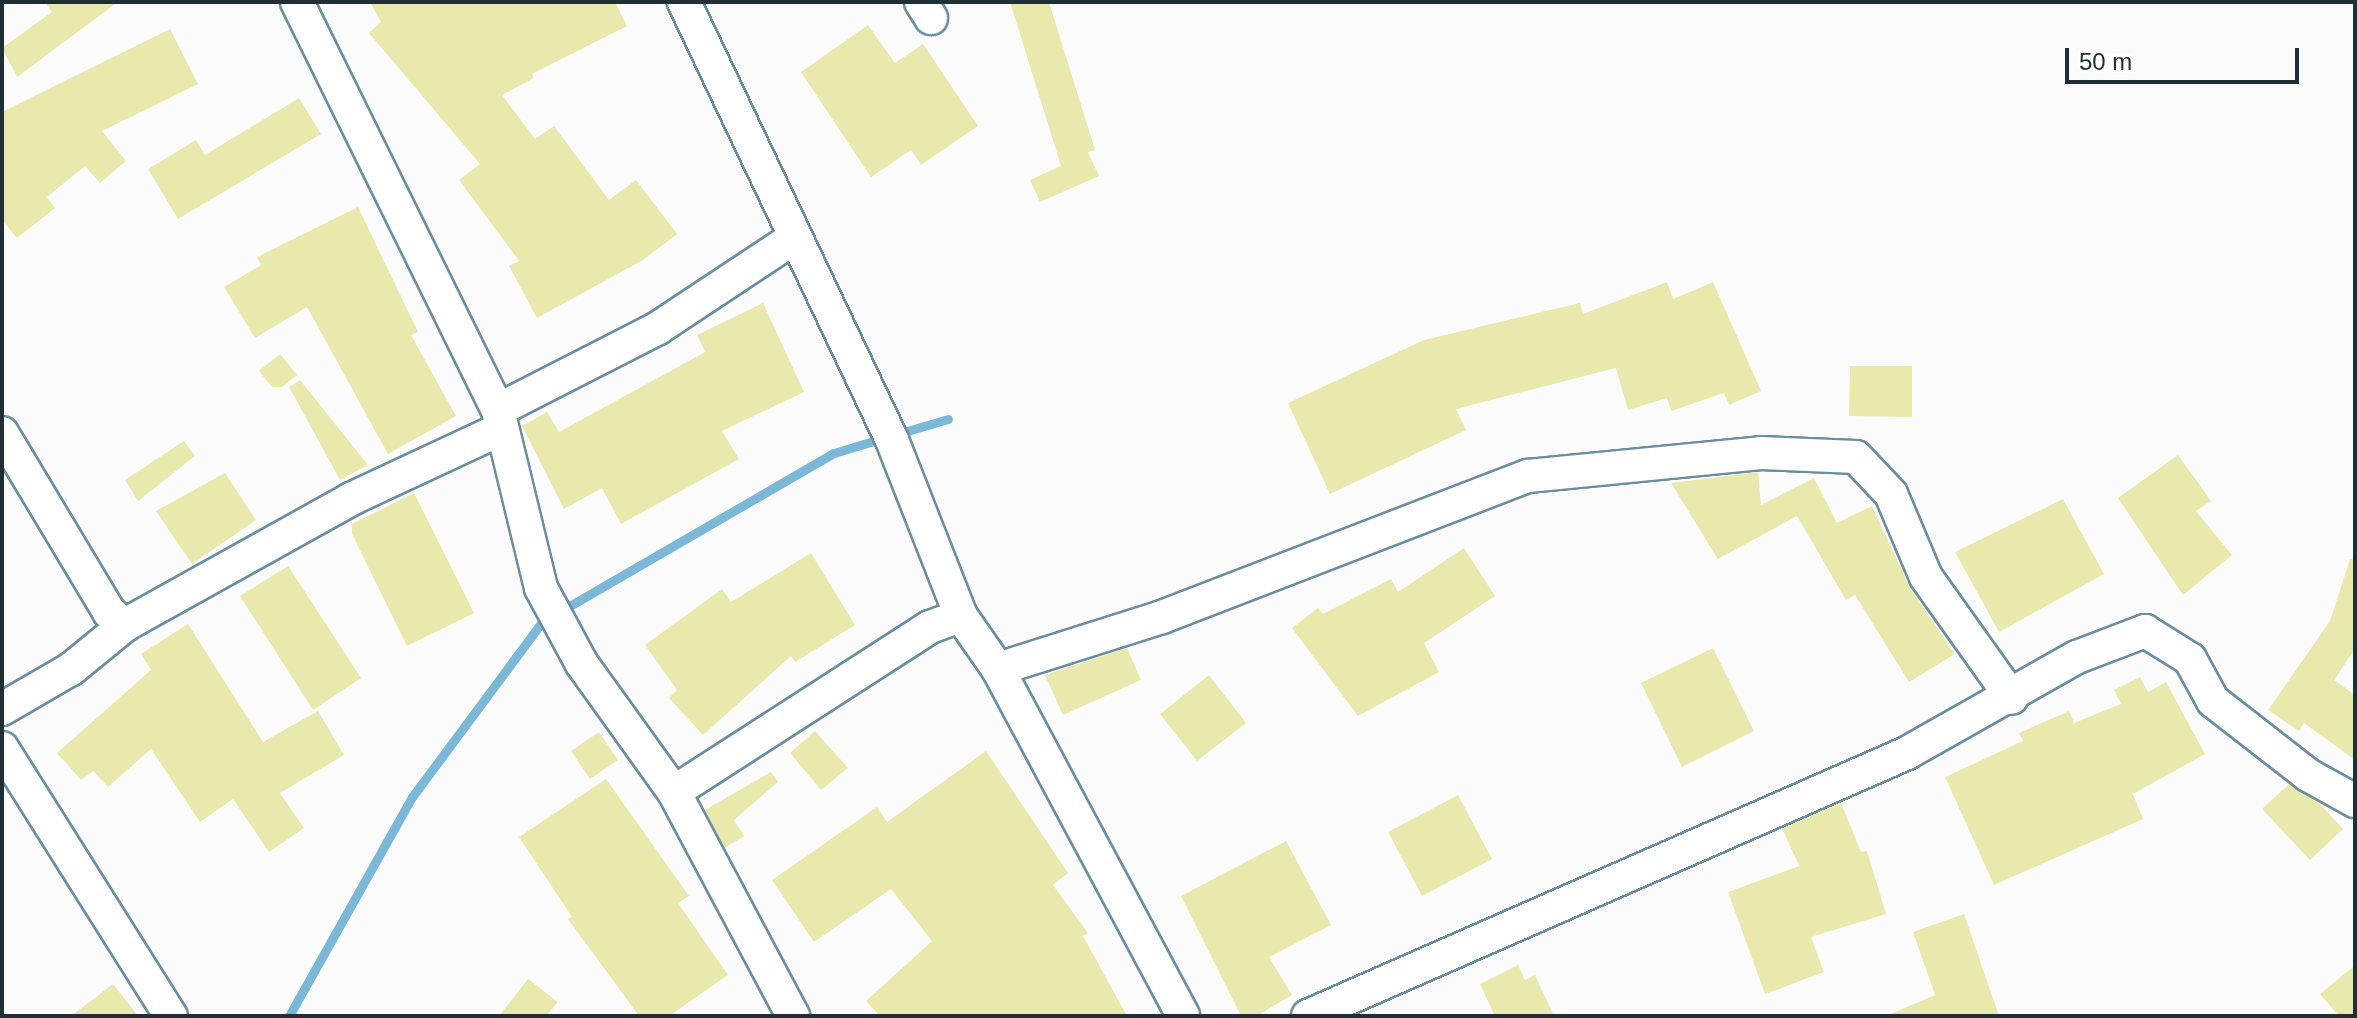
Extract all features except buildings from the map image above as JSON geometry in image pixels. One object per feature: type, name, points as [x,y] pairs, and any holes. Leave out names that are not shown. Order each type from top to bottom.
[{"type":"street","points":[[297,2],[500,419],[541,588],[574,648],[674,792],[793,1016]]},
{"type":"street","points":[[684,2],[888,432],[961,616],[998,669],[1183,1016]]},
{"type":"street","points":[[2,709],[71,669],[125,625],[500,419],[658,328],[794,238]]},
{"type":"street","points":[[2,433],[109,612],[125,625]]},
{"type":"street","points":[[998,669],[1162,617],[1528,476],[1761,453],[1856,457],[1891,494],[1926,577],[2012,698]]},
{"type":"street","points":[[674,792],[930,627],[961,616]]},
{"type":"street","points":[[1308,1016],[1907,753],[2012,698],[2077,657],[2145,631],[2190,659],[2213,701],[2308,775],[2355,801]]},
{"type":"street","points":[[2,748],[171,1016]]},
{"type":"waterway","points":[[897,434],[948,419]]},
{"type":"waterway","points":[[289,1016],[412,797],[542,622],[834,453],[883,438]]}]
